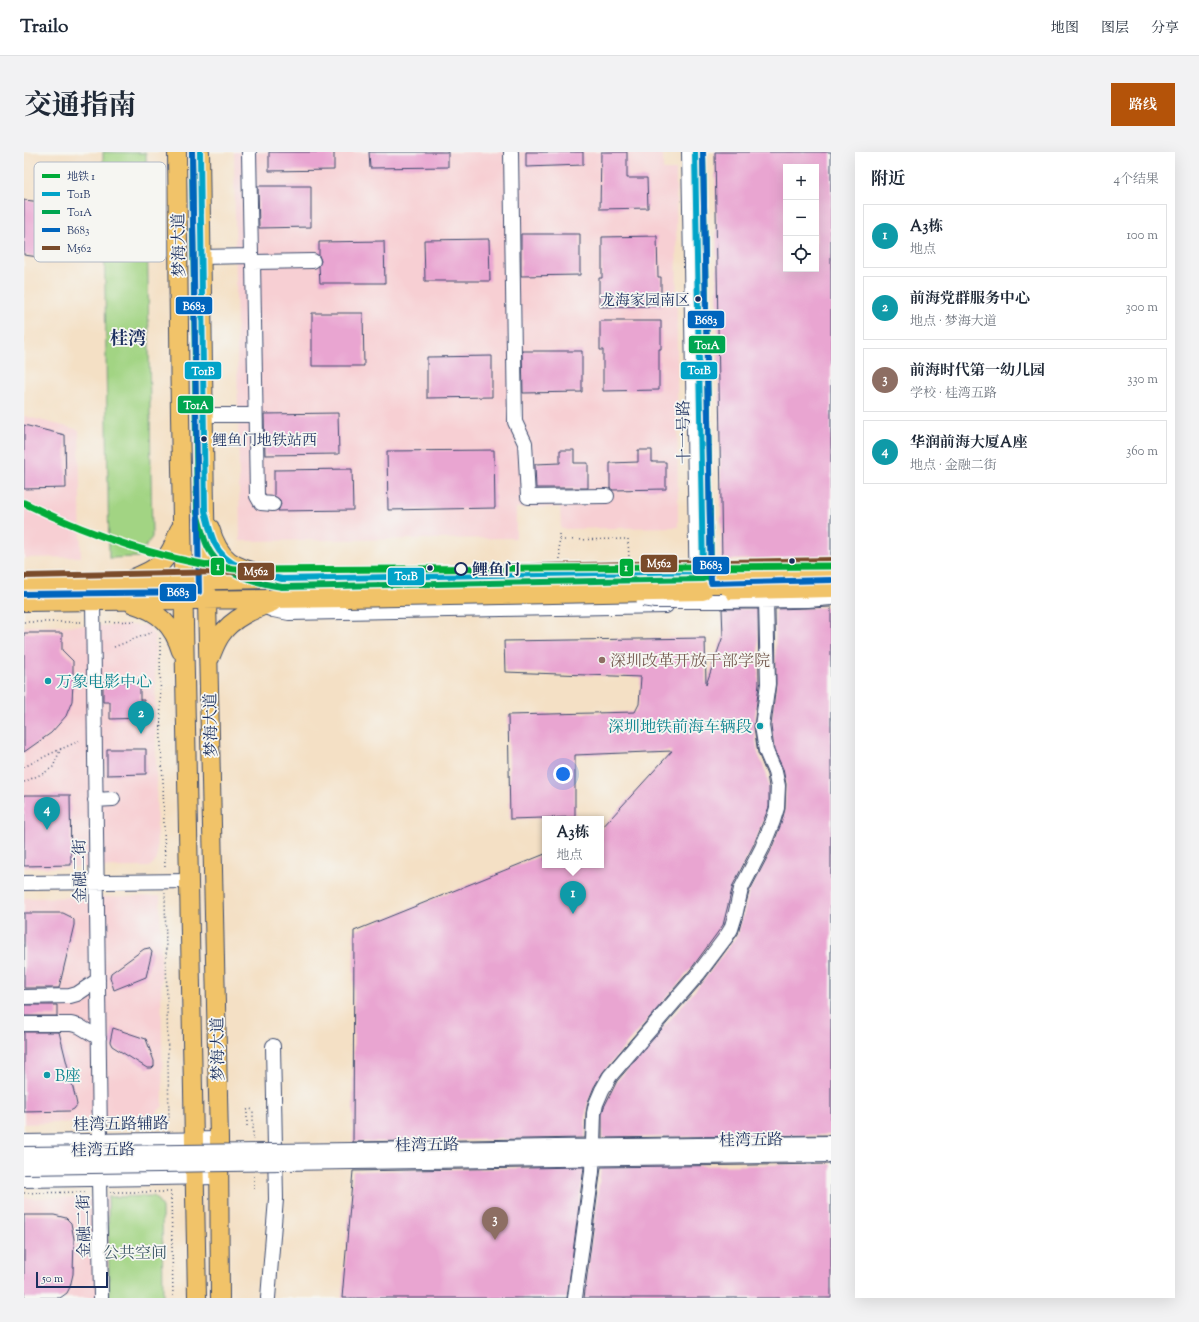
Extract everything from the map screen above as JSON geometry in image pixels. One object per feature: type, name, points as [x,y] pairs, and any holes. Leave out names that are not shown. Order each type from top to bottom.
[{"type":"main road","name":"梦海大道","points":[[176,157],[196,1298]]},
{"type":"main road","name":"梦海大道","points":[[202,157],[201,257],[203,415],[220,1177],[220,1298]]},
{"type":"main road","points":[[205,511],[213,538],[218,549],[226,559],[246,569],[282,579]]},
{"type":"main road","points":[[123,582],[152,570],[163,562],[174,546],[182,520]]},
{"type":"main road","points":[[24,584],[831,568]]},
{"type":"main road","points":[[24,602],[207,600],[257,603],[279,599],[601,593],[703,596],[831,588]]},
{"type":"main road","points":[[123,601],[153,612],[171,627],[185,662]]},
{"type":"main road","points":[[208,662],[217,642],[226,629],[257,603]]},
{"type":"street","points":[[249,152],[257,496],[261,502],[273,504]]},
{"type":"street","points":[[511,152],[514,422],[526,443],[528,497],[607,496]]},
{"type":"street","points":[[257,603],[280,612],[300,613],[697,606],[689,152]]},
{"type":"street","name":"十一号路","points":[[696,152],[703,596]]},
{"type":"street","points":[[201,257],[313,261]]},
{"type":"street","points":[[203,415],[255,415]]},
{"type":"street","points":[[754,570],[778,561],[831,560]]},
{"type":"street","points":[[722,595],[766,600],[808,600],[831,598]]},
{"type":"street","points":[[575,1298],[592,1172],[594,1113],[596,1104],[610,1076],[703,968],[731,929],[741,889],[768,834],[777,808],[778,786],[775,772],[766,751],[762,726],[768,684],[766,600]]},
{"type":"street","name":"金融二街","points":[[93,602],[93,622],[100,711],[96,800],[100,1134]]},
{"type":"street","points":[[96,800],[113,799]]},
{"type":"street","points":[[24,883],[189,881]]},
{"type":"street","points":[[24,997],[70,996],[98,980]]},
{"type":"street","points":[[24,1024],[71,1024],[79,1026],[99,1038]]},
{"type":"street","points":[[268,1298],[276,1199],[273,1046]]},
{"type":"street","name":"桂湾五路辅路","points":[[24,1142],[100,1134],[219,1139]]},
{"type":"street","name":"桂湾五路","points":[[24,1167],[352,1156],[592,1152],[831,1143]]},
{"type":"street","name":"桂湾五路","points":[[592,1152],[831,1155]]},
{"type":"street","name":"桂湾五路","points":[[24,1154],[352,1156]]},
{"type":"street","points":[[24,1180],[100,1185],[195,1177],[220,1177]]},
{"type":"street","name":"金融二街","points":[[100,1185],[101,1298]]},
{"type":"path","points":[[560,540],[628,539],[629,560]]},
{"type":"path","points":[[24,622],[142,621]]},
{"type":"path","points":[[114,646],[158,630]]},
{"type":"path","points":[[100,1134],[164,1127],[169,1120],[164,780],[161,751],[160,638]]},
{"type":"path","points":[[24,767],[61,748],[79,741]]},
{"type":"path","points":[[24,782],[44,774],[54,767],[61,748]]},
{"type":"path","points":[[24,1193],[100,1185],[171,1192],[173,1298]]},
{"type":"shaded area","points":[[234,152],[663,152],[663,170],[676,170],[678,527],[561,529],[560,507],[516,508],[516,538],[240,541]]},
{"type":"shaded area","points":[[24,416],[79,430],[81,557],[24,558]]},
{"type":"shaded area","points":[[147,625],[155,636],[157,860],[149,867],[24,868],[24,626]]},
{"type":"shaded area","points":[[160,896],[163,1106],[149,1120],[24,1124],[24,898]]},
{"type":"shaded area","points":[[108,1197],[109,1298],[24,1298],[24,1198]]},
{"type":"green space","points":[[103,152],[146,153],[146,162],[103,162]]},
{"type":"green space","points":[[105,262],[148,262],[152,537],[139,557],[109,558]]},
{"type":"green space","name":"公共空间","points":[[154,1196],[162,1207],[163,1298],[109,1298],[108,1197]]},
{"type":"building","points":[[269,152],[334,152],[334,170],[269,171]]},
{"type":"building","points":[[369,152],[448,152],[448,167],[370,168]]},
{"type":"building","points":[[526,152],[583,152],[583,165],[526,167]]},
{"type":"building","points":[[601,152],[627,152],[627,178],[647,178],[648,208],[600,209]]},
{"type":"building","points":[[715,152],[831,152],[831,558],[722,560]]},
{"type":"building","points":[[258,186],[311,186],[311,227],[259,228]]},
{"type":"building","points":[[24,200],[34,201],[34,256],[24,255]]},
{"type":"building","points":[[521,234],[580,234],[580,275],[521,276]]},
{"type":"building","points":[[657,236],[658,277],[661,277],[661,306],[599,307],[599,278],[602,278],[602,237]]},
{"type":"building","points":[[489,239],[490,281],[425,281],[424,240]]},
{"type":"building","points":[[384,241],[385,283],[320,283],[319,266],[321,261],[319,256],[319,242]]},
{"type":"building","points":[[312,313],[363,313],[364,366],[312,366]]},
{"type":"building","points":[[600,321],[661,321],[659,390],[603,391],[603,350],[600,350]]},
{"type":"building","points":[[522,351],[582,351],[582,392],[523,393]]},
{"type":"building","points":[[492,356],[492,397],[427,398],[427,357]]},
{"type":"building","points":[[338,413],[339,454],[265,455],[264,414]]},
{"type":"building","points":[[24,425],[65,435],[66,488],[24,489]]},
{"type":"building","points":[[494,450],[495,508],[388,510],[387,451]]},
{"type":"building","points":[[560,450],[574,450],[574,463],[588,463],[588,488],[536,488],[535,464],[560,463]]},
{"type":"building","points":[[638,450],[652,450],[652,462],[666,462],[666,489],[613,490],[610,488],[610,463],[638,462]]},
{"type":"building","points":[[352,469],[353,510],[278,511],[281,504],[280,500],[274,496],[274,470]]},
{"type":"building","points":[[831,607],[831,1135],[602,1138],[602,1114],[617,1081],[704,980],[738,934],[749,892],[770,852],[781,824],[785,809],[786,784],[783,769],[774,749],[771,726],[776,684],[775,609]]},
{"type":"building","points":[[722,609],[758,609],[759,684],[754,727],[758,753],[767,775],[769,787],[769,807],[754,844],[733,885],[723,925],[691,969],[603,1072],[594,1087],[588,1102],[585,1138],[353,1142],[354,931],[542,855],[542,868],[604,868],[604,826],[672,751],[575,755],[575,816],[542,816],[542,818],[510,819],[508,715],[635,712],[639,704],[641,677],[505,672],[504,641],[705,638],[706,685],[723,636]]},
{"type":"building","points":[[24,633],[62,633],[62,650],[73,661],[73,683],[72,701],[66,716],[51,733],[24,752]]},
{"type":"building","points":[[103,682],[140,682],[140,700],[144,700],[144,718],[110,719],[110,702],[103,702]]},
{"type":"building","points":[[107,749],[146,749],[146,774],[107,775]]},
{"type":"building","points":[[24,795],[70,795],[71,865],[24,866]]},
{"type":"building","points":[[24,913],[63,913],[74,920],[59,988],[24,988]]},
{"type":"building","points":[[149,948],[152,952],[146,977],[114,990],[110,977],[111,973],[144,949]]},
{"type":"building","points":[[24,1005],[57,1005],[57,1016],[24,1016]]},
{"type":"building","points":[[113,1028],[146,1039],[154,1061],[154,1066],[152,1068],[147,1068],[112,1046],[110,1042]]},
{"type":"building","name":"B座","points":[[24,1032],[59,1032],[77,1105],[74,1109],[70,1111],[24,1112]]},
{"type":"building","points":[[831,1164],[831,1298],[584,1298],[601,1167]]},
{"type":"building","points":[[584,1167],[567,1298],[342,1298],[353,1171]]},
{"type":"building","points":[[24,1215],[54,1215],[66,1218],[71,1223],[74,1239],[73,1274],[67,1293],[60,1298],[24,1298]]},
{"type":"metro line","name":"1","points":[[24,503],[77,527],[133,547],[190,562],[247,570],[831,566]]},
{"type":"transit line","name":"T01A","points":[[192,152],[197,513],[208,548],[221,564],[230,571],[250,580],[282,587],[703,579],[709,577],[711,571],[703,152]]},
{"type":"transit line","name":"B683","points":[[24,594],[199,592],[192,152]]},
{"type":"transit line","name":"T01B","points":[[200,152],[205,511],[210,532],[215,544],[227,559],[244,569],[282,579],[703,571],[695,152]]},
{"type":"transit line","name":"B683","points":[[703,152],[711,583],[831,580]]},
{"type":"transit line","name":"M562","points":[[24,576],[831,560]]},
{"type":"place","name":"龙海家园南区","points":[[698,299]]},
{"type":"place","name":"鲤鱼门地铁站西","points":[[204,439]]},
{"type":"place","name":"鲤鱼门","points":[[461,569]]},
{"type":"place","name":"深圳改革开放干部学院","points":[[602,660]]},
{"type":"place","name":"万象电影中心","points":[[48,681]]},
{"type":"place","name":"深圳地铁前海车辆段","points":[[760,726]]},
{"type":"place","name":"前海党群服务中心","points":[[141,734]]},
{"type":"place","name":"华润前海大厦A座","points":[[47,830]]},
{"type":"place","name":"A3栋","points":[[573,914]]},
{"type":"place","name":"B座","points":[[47,1075]]},
{"type":"place","name":"前海时代第一幼儿园","points":[[495,1240]]},
{"type":"district","name":"桂湾","points":[[128,338]]}]
